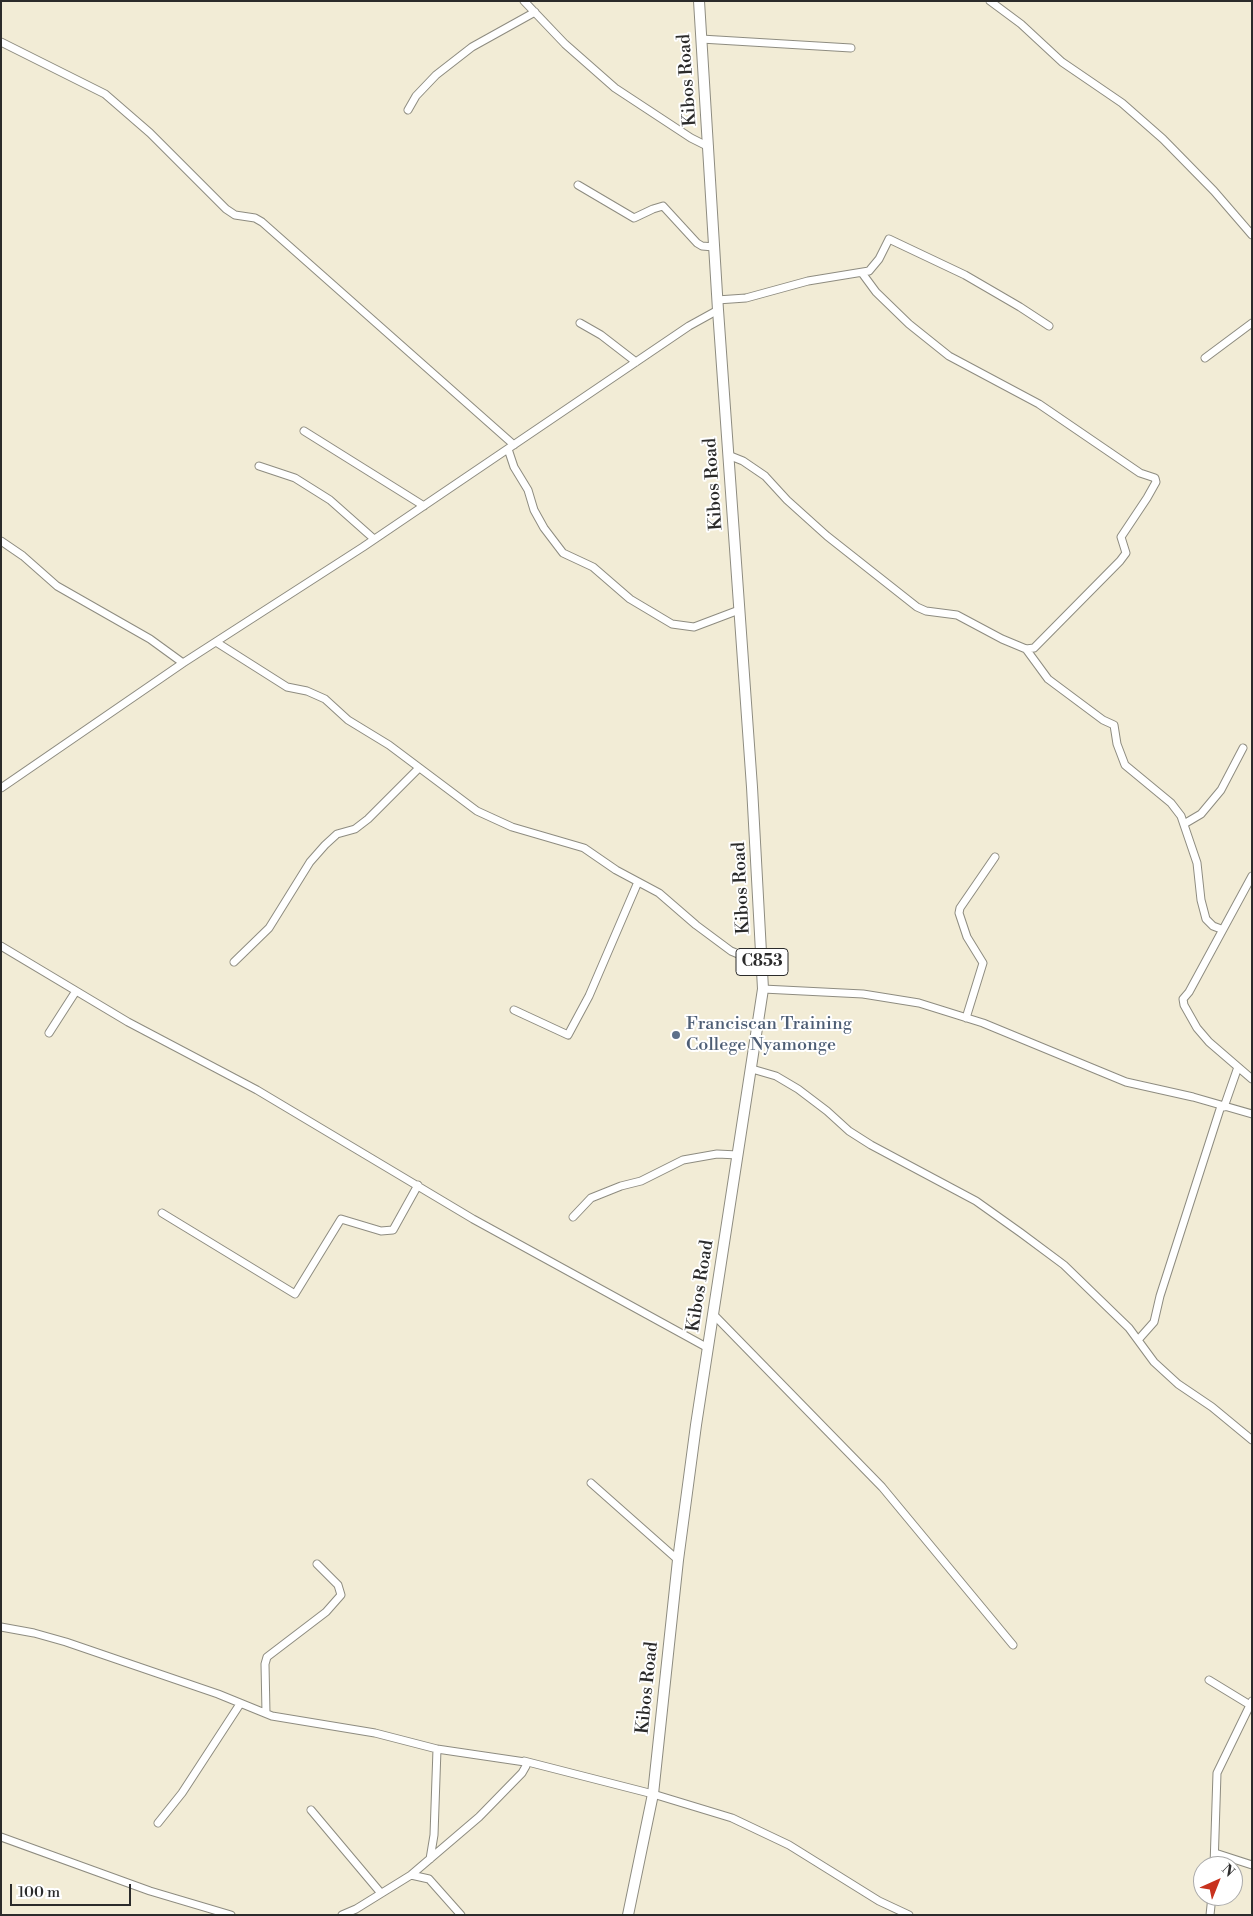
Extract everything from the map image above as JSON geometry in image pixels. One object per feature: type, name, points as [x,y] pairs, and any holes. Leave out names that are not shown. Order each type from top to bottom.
[{"type":"main road","name":"Kibos Road","points":[[628,1915],[653,1794],[678,1560],[713,1314],[763,990],[698,1]]},
{"type":"street","points":[[524,1],[565,44],[615,88],[708,147]]},
{"type":"street","points":[[990,1],[1021,24],[1062,62],[1086,76],[1136,115],[1186,162],[1252,235]]},
{"type":"street","points":[[408,110],[416,96],[436,76],[472,48],[535,12]]},
{"type":"street","points":[[701,39],[851,48]]},
{"type":"street","points":[[1,42],[105,94],[150,133],[226,209],[235,215],[254,218],[262,222],[511,447],[514,466],[528,490],[534,510],[544,528],[563,553],[593,567],[630,599],[672,624],[694,626],[739,610]]},
{"type":"street","points":[[578,186],[634,218],[653,208],[663,206],[697,243],[702,246],[714,247]]},
{"type":"street","points":[[1,788],[183,662],[424,506],[718,305],[808,281],[862,273],[874,267],[886,241],[893,239],[965,275],[1049,326]]},
{"type":"street","points":[[728,455],[743,461],[765,476],[787,500],[827,536],[917,607],[926,611],[957,615],[1002,639],[1026,649],[1034,648],[1120,561],[1126,552],[1121,536],[1147,498],[1156,479],[1140,473],[1039,404],[949,356],[915,329],[876,292],[862,273]]},
{"type":"street","points":[[580,323],[601,335],[636,362]]},
{"type":"street","points":[[1204,358],[1252,323]]},
{"type":"street","points":[[304,431],[424,506]]},
{"type":"street","points":[[259,466],[295,478],[330,500],[374,539]]},
{"type":"street","points":[[1,540],[23,556],[51,582],[150,639],[183,662]]},
{"type":"street","points":[[216,642],[287,687],[307,691],[324,700],[348,720],[389,745],[460,800],[495,821],[584,848],[659,893],[696,925],[731,950],[762,964]]},
{"type":"street","points":[[1026,649],[1048,679],[1103,720],[1114,725],[1117,744],[1125,765],[1171,803],[1184,824],[1196,863],[1200,900],[1206,919],[1213,926],[1221,929]]},
{"type":"street","points":[[1184,824],[1201,814],[1221,790],[1243,748]]},
{"type":"street","points":[[234,962],[269,928],[310,862],[325,845],[337,834],[354,830],[368,819],[419,768]]},
{"type":"street","points":[[966,1018],[983,963],[967,938],[958,913],[995,857]]},
{"type":"street","points":[[1252,876],[1221,929],[1189,992],[1183,999],[1184,1005],[1197,1028],[1209,1042],[1252,1079]]},
{"type":"street","points":[[514,1010],[568,1035],[589,996],[638,882]]},
{"type":"street","points":[[1,946],[128,1022],[257,1090],[481,1223],[708,1348]]},
{"type":"street","points":[[763,990],[896,998],[919,1003],[966,1018],[1126,1082],[1194,1097],[1222,1107],[1252,1114]]},
{"type":"street","points":[[48,1034],[76,991]]},
{"type":"street","points":[[1138,1340],[1154,1322],[1160,1296],[1222,1107],[1238,1067]]},
{"type":"street","points":[[752,1069],[776,1076],[798,1089],[849,1131],[871,1145],[976,1201],[1021,1233],[1064,1265],[1129,1328],[1154,1362],[1178,1384],[1212,1407],[1252,1440]]},
{"type":"street","points":[[573,1216],[591,1198],[621,1186],[641,1181],[682,1160],[717,1154],[738,1155]]},
{"type":"street","points":[[162,1213],[295,1294],[341,1219],[381,1231],[393,1230],[418,1185]]},
{"type":"street","points":[[713,1314],[882,1487],[1013,1645]]},
{"type":"street","points":[[591,1483],[678,1560]]},
{"type":"street","points":[[266,1713],[264,1664],[267,1657],[326,1612],[341,1595],[338,1585],[317,1564]]},
{"type":"street","points":[[1,1627],[34,1632],[66,1642],[218,1694],[266,1713],[376,1733],[437,1749],[524,1761],[653,1794],[732,1818],[762,1830],[879,1901],[910,1915]]},
{"type":"street","points":[[1209,1680],[1251,1703],[1217,1773],[1215,1856]]},
{"type":"street","points":[[158,1823],[182,1793],[240,1704]]},
{"type":"street","points":[[430,1859],[434,1835],[437,1749]]},
{"type":"street","points":[[342,1915],[361,1906],[380,1892],[411,1875],[480,1817],[522,1773],[526,1766],[524,1761]]},
{"type":"street","points":[[311,1810],[380,1892]]},
{"type":"street","points":[[1,1837],[150,1891],[231,1915]]},
{"type":"street","points":[[1215,1853],[1252,1865]]},
{"type":"street","points":[[411,1875],[429,1879],[461,1915]]},
{"type":"place","name":"Franciscan Training College Nyamonge","points":[[676,1035]]}]
